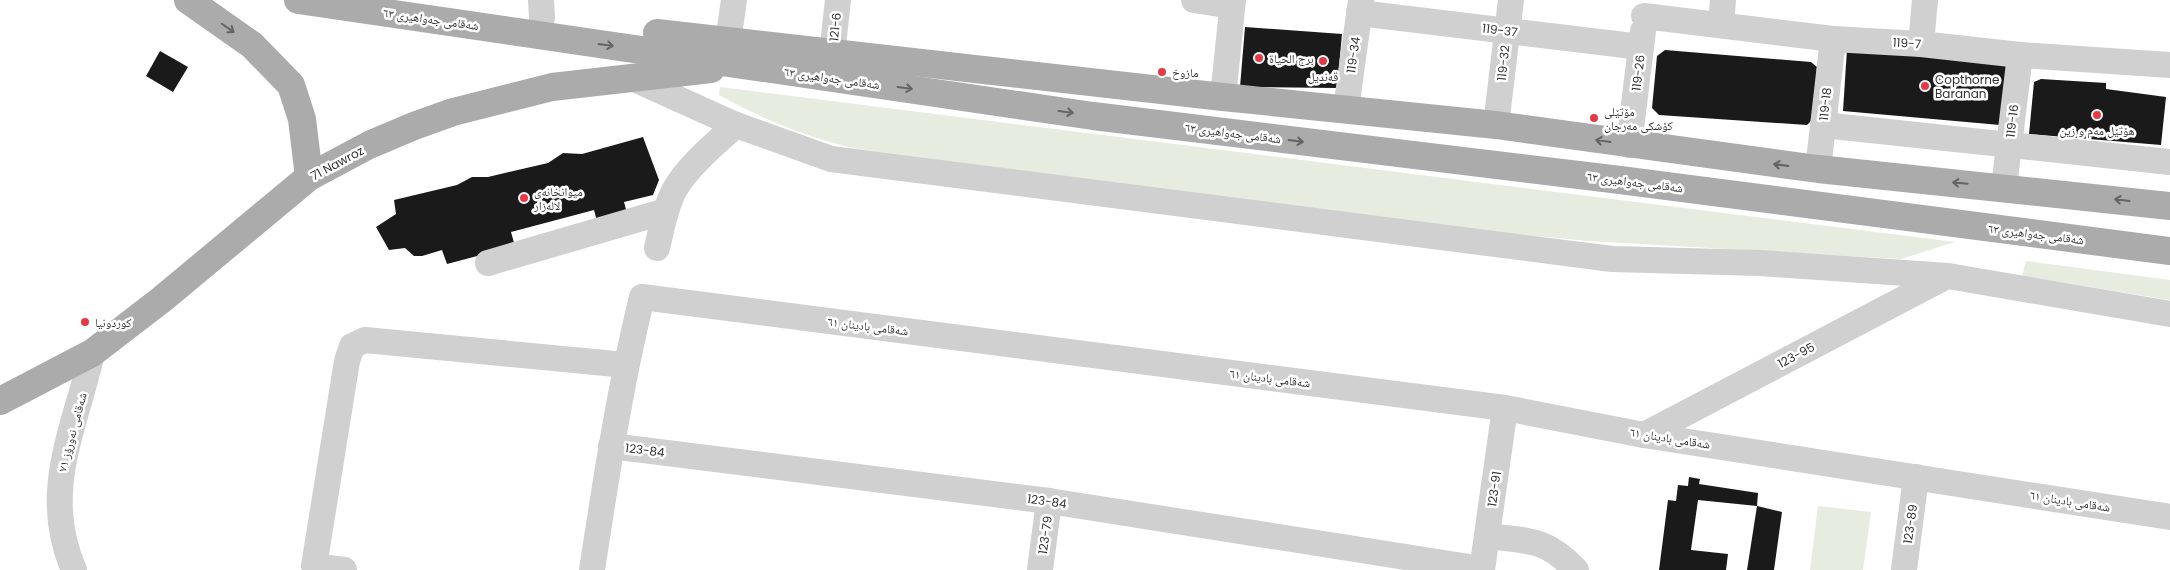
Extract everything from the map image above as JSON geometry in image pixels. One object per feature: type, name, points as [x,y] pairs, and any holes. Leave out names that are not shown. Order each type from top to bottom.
[{"type":"main road","points":[[188,0],[252,45],[291,85],[302,119],[308,177]]},
{"type":"main road","name":"شەقامی جەواهیری ٦٣","points":[[298,0],[645,41],[728,42],[1496,125],[1629,145],[1818,169],[2004,187],[2170,206]]},
{"type":"main road","name":"شەقامی جەواهیری ٦٣","points":[[407,0],[540,5],[645,41],[747,65],[1092,116],[1620,180],[2170,251]]},
{"type":"main road","name":"71 Nawroz","points":[[0,402],[92,353],[161,300],[308,177],[369,145],[453,112],[552,87],[747,65]]},
{"type":"street","points":[[728,42],[734,0]]},
{"type":"street","name":"121-6","points":[[832,54],[838,0]]},
{"type":"street","points":[[1194,0],[1233,3],[1223,97]]},
{"type":"street","name":"119-32","points":[[1496,125],[1511,0]]},
{"type":"street","points":[[1921,44],[1925,0]]},
{"type":"street","name":"119-37","points":[[1360,6],[1506,31],[1641,47]]},
{"type":"street","name":"119-34","points":[[1346,109],[1360,6]]},
{"type":"street","name":"119-7","points":[[1646,8],[1722,12],[1833,39],[1921,44],[2020,55],[2170,65]]},
{"type":"street","name":"119-26","points":[[1629,145],[1646,8]]},
{"type":"street","name":"119-18","points":[[1818,169],[1833,39]]},
{"type":"street","name":"119-16","points":[[2004,187],[2020,55]]},
{"type":"street","points":[[634,79],[736,125],[832,159],[1612,259],[1760,264],[1948,276],[2170,314]]},
{"type":"street","points":[[657,248],[666,211],[675,188],[706,152],[736,125]]},
{"type":"street","points":[[1823,125],[2170,162]]},
{"type":"street","points":[[488,264],[666,211]]},
{"type":"street","name":"123-95","points":[[1644,435],[1948,276]]},
{"type":"street","name":"شەقامی بادینان ٦١","points":[[592,570],[611,446],[626,365],[642,297],[1506,408],[1644,435],[2170,517]]},
{"type":"street","points":[[344,570],[314,566],[347,361],[352,346],[365,340],[626,365]]},
{"type":"street","name":"شەقامی نەورۆز ٧١","points":[[74,570],[62,524],[59,486],[66,449],[92,353]]},
{"type":"street","name":"123-91","points":[[1482,570],[1506,408]]},
{"type":"street","name":"123-84","points":[[611,446],[1049,501],[1482,570]]},
{"type":"street","name":"123-89","points":[[1904,570],[1916,478]]},
{"type":"street","name":"123-79","points":[[1040,570],[1049,501]]},
{"type":"street","points":[[1487,536],[1539,542],[1561,554],[1576,570]]},
{"type":"shaded area","points":[[720,87],[1955,242],[1901,259],[1589,241],[1471,230],[858,149],[822,140],[769,120],[719,95]]},
{"type":"shaded area","points":[[2026,261],[2170,280],[2170,300],[2022,276]]},
{"type":"shaded area","points":[[1818,506],[1871,512],[1863,570],[1810,570]]},
{"type":"building","points":[[1245,27],[1342,34],[1337,88],[1240,87]]},
{"type":"building","name":"Copthorne Baranan","points":[[1847,49],[2007,62],[2000,125],[1843,111]]},
{"type":"building","points":[[1665,50],[1811,62],[1817,67],[1813,119],[1807,125],[1659,115],[1652,108],[1657,56]]},
{"type":"building","points":[[160,51],[188,67],[173,92],[146,76]]},
{"type":"building","name":"هۆتێل مەم و زین","points":[[2041,79],[2106,83],[2106,89],[2166,97],[2161,145],[2029,134],[2034,82]]},
{"type":"building","name":"میوانخانەی لالەزار","points":[[643,137],[659,180],[653,195],[624,202],[628,217],[598,225],[594,210],[511,232],[515,246],[447,264],[442,250],[422,256],[414,256],[405,248],[389,250],[376,227],[396,214],[394,200],[457,185],[472,177],[488,177],[548,163],[563,153],[582,154]]},
{"type":"building","points":[[1689,477],[1700,479],[1699,484],[1758,493],[1757,506],[1698,500],[1691,550],[1728,554],[1726,570],[1659,570],[1668,500],[1676,501],[1678,485],[1688,486]]},
{"type":"building","points":[[1757,506],[1782,512],[1774,570],[1747,570]]},
{"type":"place","name":"برج الحياة","points":[[1259,58]]},
{"type":"place","name":"قەندیل","points":[[1323,61]]},
{"type":"place","name":"مازوخ","points":[[1162,72]]},
{"type":"place","name":"Copthorne Baranan","points":[[1925,86]]},
{"type":"place","name":"هۆتێل مەم و زین","points":[[2097,115]]},
{"type":"place","name":"مۆتێلی کۆشکی مەرجان","points":[[1594,118]]},
{"type":"place","name":"میوانخانەی لالەزار","points":[[524,198]]},
{"type":"place","name":"كوردونيا","points":[[85,322]]}]
